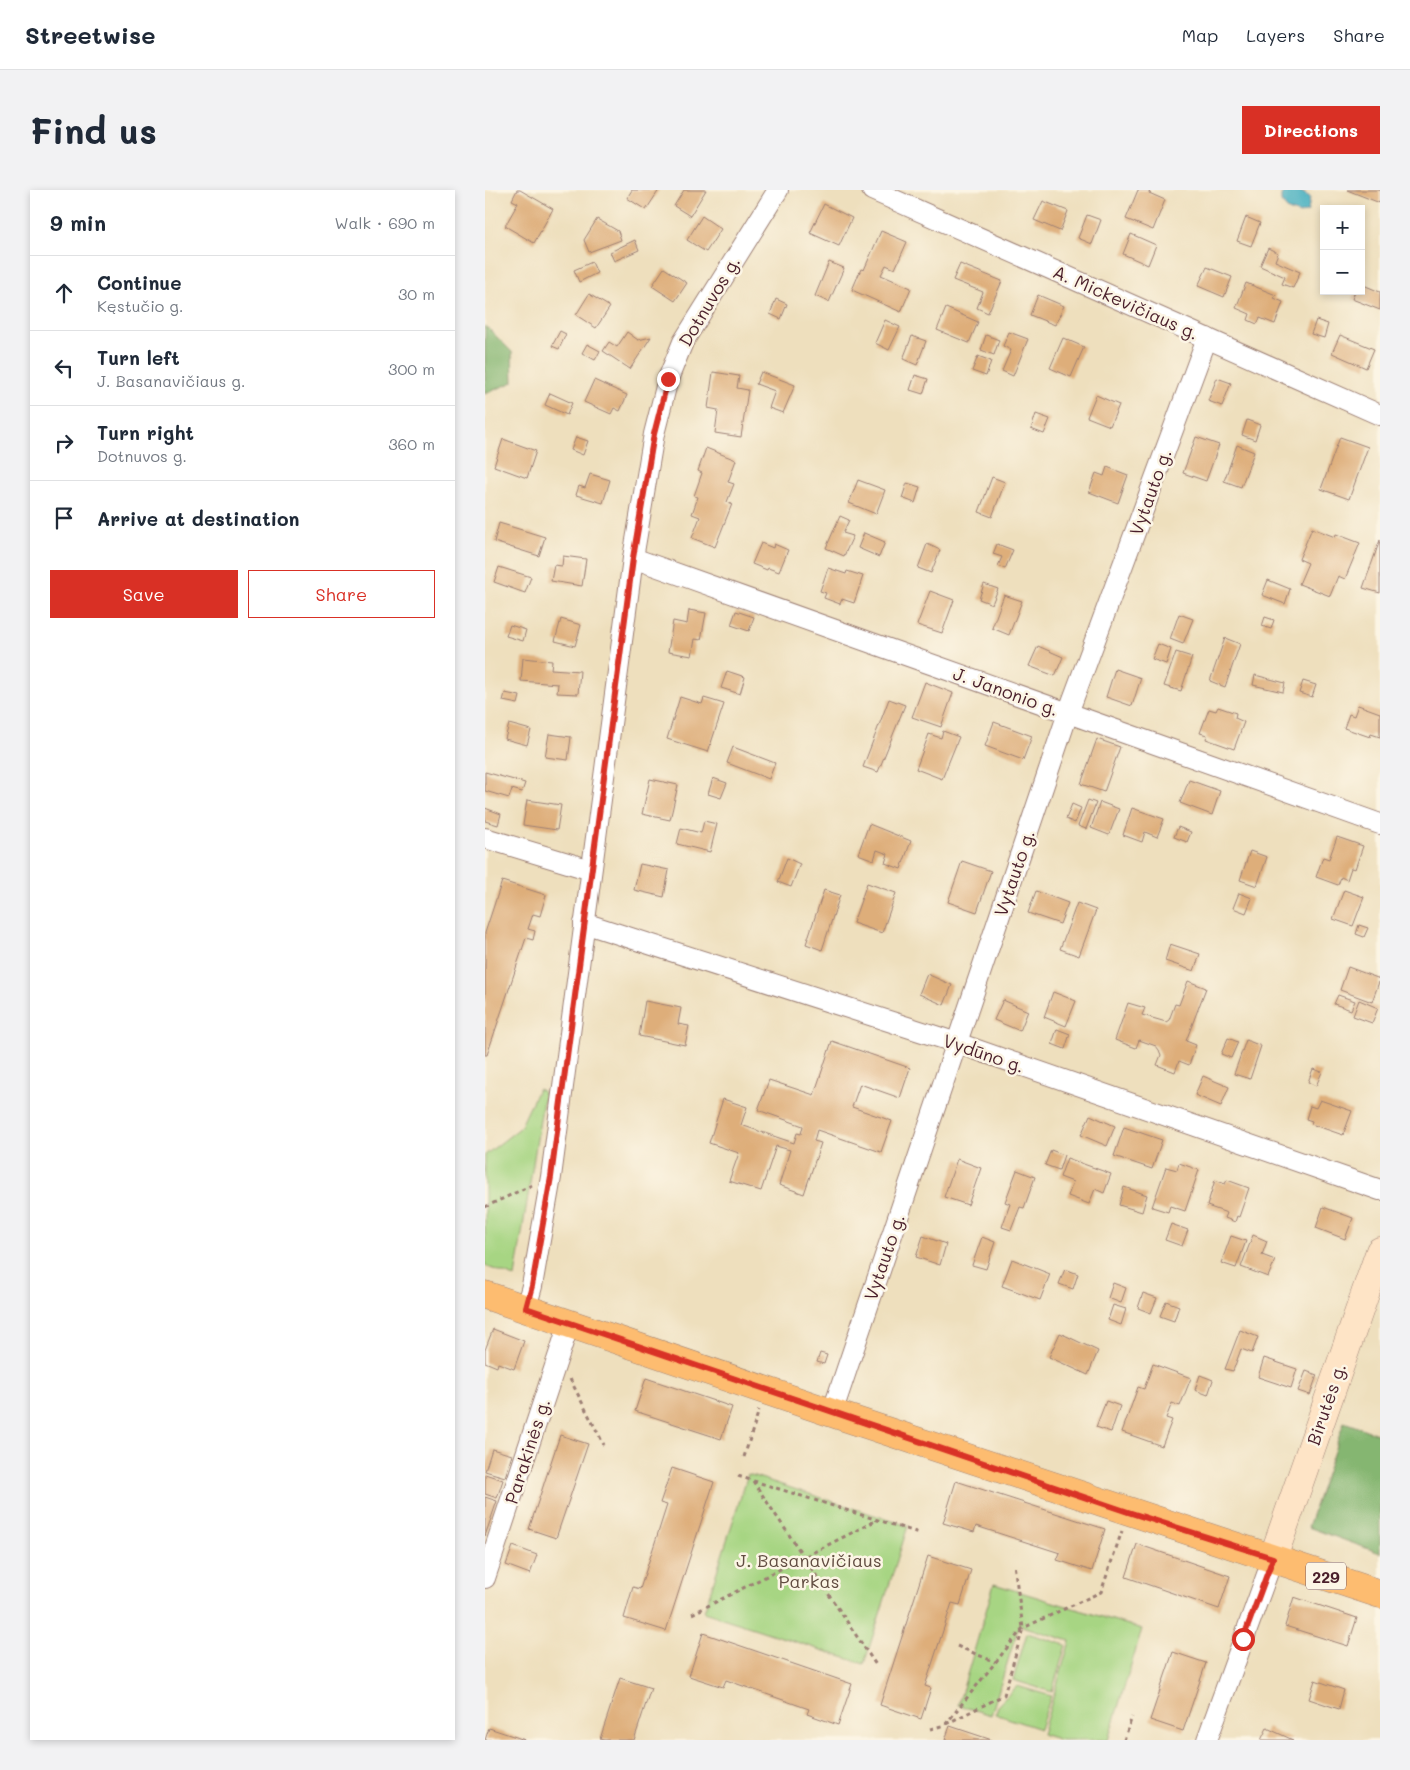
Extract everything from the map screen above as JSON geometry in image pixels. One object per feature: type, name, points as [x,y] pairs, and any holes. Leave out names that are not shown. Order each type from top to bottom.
[{"type":"main road","name":"229","points":[[485,1295],[1128,1512],[1380,1594]]},
{"type":"street","name":"Dotnuvos g.","points":[[526,1308],[532,1286],[551,1177],[633,558],[654,434],[668,379],[683,342],[778,190]]},
{"type":"street","name":"A. Mickevičiaus g.","points":[[872,190],[1380,415]]},
{"type":"street","name":"Vytauto g.","points":[[832,1412],[1068,713],[1207,338]]},
{"type":"street","name":"J. Janonio g.","points":[[633,558],[1380,824]]},
{"type":"street","points":[[485,838],[591,870]]},
{"type":"street","name":"Vydūno g.","points":[[584,923],[957,1043],[1380,1190]]},
{"type":"street","name":"Birutės g.","points":[[1273,1558],[1380,1251]]},
{"type":"street","name":"Parakinės g.","points":[[485,1578],[569,1324]]},
{"type":"street","points":[[1207,1740],[1273,1558]]},
{"type":"path","points":[[485,1207],[551,1177]]},
{"type":"path","points":[[558,1357],[604,1445]]},
{"type":"path","points":[[744,1457],[765,1390]]},
{"type":"path","points":[[738,1476],[919,1533]]},
{"type":"path","points":[[753,1481],[876,1664]]},
{"type":"path","points":[[945,1725],[1023,1628],[1101,1592],[1128,1512]]},
{"type":"path","points":[[692,1614],[877,1520]]},
{"type":"path","points":[[930,1728],[945,1725],[1005,1695],[1023,1628],[1014,1564]]},
{"type":"path","points":[[957,1646],[995,1662]]},
{"type":"path","points":[[1124,1740],[1132,1717]]},
{"type":"green space","points":[[485,325],[512,352],[513,382],[485,394]]},
{"type":"green space","points":[[538,1089],[544,1095],[515,1277],[485,1266],[485,1155],[520,1128]]},
{"type":"green space","points":[[1344,1422],[1380,1435],[1380,1553],[1308,1527]]},
{"type":"green space","name":"J. Basanavičiaus Parkas","points":[[748,1474],[908,1526],[864,1664],[704,1612]]},
{"type":"green space","points":[[994,1584],[1142,1629],[1108,1740],[1061,1740],[1042,1734],[1070,1641],[1019,1625],[991,1715],[958,1705]]},
{"type":"green space","points":[[1027,1633],[1066,1645],[1052,1692],[1013,1680]]},
{"type":"green space","points":[[1017,1686],[1051,1696],[1040,1729],[995,1714],[999,1704]]},
{"type":"water","points":[[1285,190],[1298,190],[1310,197],[1308,211],[1300,214],[1288,210],[1281,202],[1281,195]]},
{"type":"building","points":[[517,190],[553,209],[534,243],[505,226],[518,203],[512,200]]},
{"type":"building","points":[[632,190],[659,190],[646,210],[627,198]]},
{"type":"building","points":[[684,190],[706,190],[690,216],[674,206]]},
{"type":"building","points":[[1138,190],[1150,190],[1149,193],[1165,200],[1153,230],[1126,219]]},
{"type":"building","points":[[1347,190],[1380,190],[1380,203]]},
{"type":"building","points":[[1043,201],[1068,211],[1060,231],[1034,220]]},
{"type":"building","points":[[824,204],[852,218],[839,246],[810,233]]},
{"type":"building","points":[[1087,215],[1101,220],[1092,244],[1078,238]]},
{"type":"building","points":[[702,216],[721,229],[706,252],[687,240]]},
{"type":"building","points":[[1246,217],[1260,223],[1251,246],[1237,241]]},
{"type":"building","points":[[597,219],[618,231],[621,240],[589,252],[584,240]]},
{"type":"building","points":[[881,231],[907,242],[895,269],[886,265],[881,275],[911,288],[901,312],[852,290],[861,269],[864,270]]},
{"type":"building","points":[[1131,234],[1156,245],[1148,265],[1123,254]]},
{"type":"building","points":[[635,240],[639,250],[614,261],[610,252]]},
{"type":"building","points":[[1268,248],[1278,253],[1275,261],[1300,272],[1293,288],[1282,284],[1285,277],[1260,266]]},
{"type":"building","points":[[592,262],[597,273],[579,282],[574,270]]},
{"type":"building","points":[[829,262],[844,268],[829,302],[815,296]]},
{"type":"building","points":[[960,264],[1002,281],[988,313],[977,308],[983,292],[953,280]]},
{"type":"building","points":[[1207,267],[1232,277],[1224,297],[1198,286]]},
{"type":"building","points":[[664,268],[687,283],[675,301],[652,286]]},
{"type":"building","points":[[1246,283],[1276,295],[1274,298],[1283,302],[1275,324],[1260,318],[1257,324],[1248,320],[1250,314],[1236,308]]},
{"type":"building","points":[[1365,286],[1380,292],[1380,310],[1352,299],[1354,295],[1365,295]]},
{"type":"building","points":[[589,294],[610,307],[596,328],[576,315]]},
{"type":"building","points":[[1038,295],[1064,306],[1055,325],[1030,315]]},
{"type":"building","points":[[776,299],[787,304],[781,319],[770,314]]},
{"type":"building","points":[[946,308],[978,322],[969,343],[937,330]]},
{"type":"building","points":[[885,320],[900,327],[889,350],[875,343]]},
{"type":"building","points":[[1316,320],[1328,324],[1324,338],[1311,334]]},
{"type":"building","points":[[560,331],[566,334],[559,349],[552,346]]},
{"type":"building","points":[[627,332],[638,340],[651,337],[630,369],[603,351],[609,342],[617,347]]},
{"type":"building","points":[[1009,332],[1028,339],[1013,376],[1002,371],[1011,350],[1003,346]]},
{"type":"building","points":[[986,335],[999,340],[994,355],[981,350]]},
{"type":"building","points":[[1340,335],[1374,349],[1366,368],[1332,353]]},
{"type":"building","points":[[912,336],[926,341],[917,365],[903,359]]},
{"type":"building","points":[[1063,338],[1084,347],[1071,377],[1050,368]]},
{"type":"building","points":[[587,344],[600,351],[595,360],[582,353]]},
{"type":"building","points":[[978,356],[991,361],[986,376],[972,371]]},
{"type":"building","points":[[713,372],[739,376],[737,388],[748,390],[741,437],[715,433],[718,410],[708,408]]},
{"type":"building","points":[[761,372],[795,385],[783,413],[769,408],[775,391],[756,384]]},
{"type":"building","points":[[915,375],[928,379],[923,394],[910,390]]},
{"type":"building","points":[[1217,378],[1231,383],[1222,406],[1208,401]]},
{"type":"building","points":[[594,380],[627,395],[620,411],[614,408],[611,414],[584,402]]},
{"type":"building","points":[[550,393],[572,403],[567,415],[545,405]]},
{"type":"building","points":[[1096,395],[1119,405],[1110,426],[1087,417]]},
{"type":"building","points":[[1036,414],[1050,419],[1044,434],[1031,429]]},
{"type":"building","points":[[1247,420],[1260,425],[1255,440],[1242,435]]},
{"type":"building","points":[[576,437],[588,441],[583,455],[571,450]]},
{"type":"building","points":[[1196,437],[1219,445],[1206,481],[1183,473]]},
{"type":"building","points":[[1340,437],[1368,447],[1349,499],[1321,489]]},
{"type":"building","points":[[503,439],[536,451],[527,478],[494,466]]},
{"type":"building","points":[[1237,445],[1254,452],[1241,487],[1224,481]]},
{"type":"building","points":[[706,448],[736,460],[728,482],[734,484],[727,502],[732,504],[715,547],[692,538],[700,517],[692,514],[698,497],[694,496],[702,473],[698,471]]},
{"type":"building","points":[[1107,467],[1128,475],[1118,503],[1089,492],[1096,473],[1104,476]]},
{"type":"building","points":[[590,474],[610,480],[603,503],[576,495],[579,486],[585,488]]},
{"type":"building","points":[[992,477],[1005,482],[992,517],[979,512]]},
{"type":"building","points":[[858,480],[885,490],[876,514],[849,503]]},
{"type":"building","points":[[907,483],[920,487],[915,503],[902,498]]},
{"type":"building","points":[[840,516],[849,520],[843,533],[853,536],[844,556],[826,548]]},
{"type":"building","points":[[499,523],[545,537],[539,556],[494,542]]},
{"type":"building","points":[[1312,528],[1335,537],[1336,534],[1360,543],[1345,579],[1338,576],[1330,596],[1299,584],[1308,563],[1299,559]]},
{"type":"building","points":[[864,533],[885,542],[879,557],[858,548]]},
{"type":"building","points":[[1380,540],[1380,593],[1363,588]]},
{"type":"building","points":[[761,543],[773,548],[774,544],[788,550],[779,572],[752,564]]},
{"type":"building","points":[[927,544],[940,550],[931,573],[918,568]]},
{"type":"building","points":[[997,544],[1013,550],[1005,569],[998,566],[1002,557],[993,554]]},
{"type":"building","points":[[563,556],[586,559],[582,586],[551,581],[554,565],[562,566]]},
{"type":"building","points":[[499,567],[531,577],[525,593],[494,582]]},
{"type":"building","points":[[828,568],[846,574],[847,571],[863,576],[854,603],[842,599],[840,604],[824,598],[826,593],[820,591]]},
{"type":"building","points":[[1268,580],[1290,589],[1285,604],[1262,595]]},
{"type":"building","points":[[984,584],[998,589],[992,604],[979,599]]},
{"type":"building","points":[[930,591],[954,600],[942,633],[917,625]]},
{"type":"building","points":[[1004,595],[1022,601],[1009,635],[992,628]]},
{"type":"building","points":[[689,610],[706,613],[701,640],[695,639],[692,656],[668,652],[673,621],[687,624]]},
{"type":"building","points":[[736,611],[754,617],[749,631],[731,625]]},
{"type":"building","points":[[1179,614],[1193,619],[1183,644],[1170,639]]},
{"type":"building","points":[[1265,617],[1274,620],[1271,629],[1262,626]]},
{"type":"building","points":[[561,619],[581,625],[575,646],[555,641]]},
{"type":"building","points":[[510,625],[526,630],[523,641],[506,636]]},
{"type":"building","points":[[1225,638],[1240,644],[1225,687],[1210,681]]},
{"type":"building","points":[[1158,644],[1171,649],[1166,664],[1152,659]]},
{"type":"building","points":[[1038,646],[1063,657],[1055,676],[1029,666]]},
{"type":"building","points":[[1176,652],[1192,657],[1181,691],[1164,686]]},
{"type":"building","points":[[523,658],[552,661],[551,669],[580,671],[578,694],[557,693],[558,684],[521,681]]},
{"type":"building","points":[[1115,669],[1141,678],[1132,706],[1106,697]]},
{"type":"building","points":[[727,671],[745,677],[740,694],[721,688]]},
{"type":"building","points":[[1255,675],[1285,683],[1283,692],[1253,685]]},
{"type":"building","points":[[1303,681],[1316,685],[1312,697],[1299,693]]},
{"type":"building","points":[[925,682],[953,693],[941,727],[912,717]]},
{"type":"building","points":[[505,693],[520,696],[518,704],[503,701]]},
{"type":"building","points":[[680,697],[702,704],[704,698],[724,704],[708,752],[667,739]]},
{"type":"building","points":[[889,699],[905,705],[878,772],[863,767]]},
{"type":"building","points":[[1358,705],[1380,713],[1380,737],[1371,734],[1370,737],[1344,728],[1349,714],[1354,716]]},
{"type":"building","points":[[1218,707],[1236,713],[1235,718],[1244,722],[1234,749],[1206,739],[1207,735],[1200,733],[1209,709],[1216,711]]},
{"type":"building","points":[[994,722],[1032,736],[1023,760],[985,746]]},
{"type":"building","points":[[509,724],[531,730],[527,745],[505,739]]},
{"type":"building","points":[[943,731],[959,737],[942,779],[916,769],[929,734],[941,738]]},
{"type":"building","points":[[549,734],[571,737],[568,760],[545,757]]},
{"type":"building","points":[[1097,739],[1120,747],[1104,792],[1081,784]]},
{"type":"building","points":[[733,747],[775,763],[769,779],[727,763]]},
{"type":"building","points":[[485,772],[525,783],[522,792],[512,789],[509,798],[485,791]]},
{"type":"building","points":[[713,778],[727,783],[721,798],[708,794]]},
{"type":"building","points":[[650,779],[678,785],[670,820],[642,814]]},
{"type":"building","points":[[1189,780],[1220,791],[1212,815],[1180,803]]},
{"type":"building","points":[[527,800],[561,805],[557,830],[523,825]]},
{"type":"building","points":[[1088,800],[1096,803],[1086,829],[1078,826]]},
{"type":"building","points":[[1100,802],[1119,809],[1109,835],[1091,828]]},
{"type":"building","points":[[1072,804],[1081,808],[1075,823],[1066,819]]},
{"type":"building","points":[[485,808],[501,814],[498,825],[485,821]]},
{"type":"building","points":[[1132,808],[1164,819],[1157,837],[1145,832],[1142,842],[1123,835]]},
{"type":"building","points":[[704,821],[717,824],[710,852],[677,844],[681,828],[701,833]]},
{"type":"building","points":[[869,824],[911,841],[901,869],[885,863],[888,854],[877,850],[874,860],[858,854]]},
{"type":"building","points":[[1178,827],[1191,832],[1187,842],[1174,837]]},
{"type":"building","points":[[1337,837],[1363,846],[1355,869],[1351,868],[1347,880],[1341,877],[1338,885],[1316,877],[1323,857],[1329,859]]},
{"type":"building","points":[[1250,851],[1267,857],[1257,886],[1240,880]]},
{"type":"building","points":[[787,858],[800,864],[791,887],[778,882]]},
{"type":"building","points":[[962,861],[991,871],[977,912],[948,902]]},
{"type":"building","points":[[640,864],[669,870],[664,897],[634,890]]},
{"type":"building","points":[[502,881],[546,895],[540,916],[533,914],[528,929],[535,931],[533,940],[526,938],[487,1055],[485,1055],[485,933]]},
{"type":"building","points":[[867,883],[896,893],[882,933],[853,923]]},
{"type":"building","points":[[824,890],[840,895],[822,950],[806,944]]},
{"type":"building","points":[[1344,890],[1364,897],[1353,926],[1333,919]]},
{"type":"building","points":[[1036,891],[1068,903],[1060,924],[1028,913]]},
{"type":"building","points":[[1239,893],[1252,898],[1246,913],[1233,908]]},
{"type":"building","points":[[1077,903],[1096,910],[1079,956],[1060,949]]},
{"type":"building","points":[[1359,925],[1368,928],[1364,937],[1356,934]]},
{"type":"building","points":[[1170,944],[1200,954],[1194,971],[1165,961]]},
{"type":"building","points":[[1348,967],[1380,979],[1372,1002],[1340,990]]},
{"type":"building","points":[[927,974],[952,985],[944,1005],[919,994]]},
{"type":"building","points":[[1188,981],[1206,988],[1186,1041],[1196,1045],[1189,1065],[1179,1061],[1175,1072],[1157,1065],[1161,1055],[1156,1046],[1139,1040],[1136,1048],[1115,1040],[1128,1003],[1145,1008],[1142,1015],[1166,1022],[1169,1020],[1175,1004],[1179,1005]]},
{"type":"building","points":[[1053,992],[1076,1001],[1066,1026],[1044,1017]]},
{"type":"building","points":[[1338,995],[1355,1001],[1351,1010],[1334,1004]]},
{"type":"building","points":[[1003,1000],[1028,1011],[1020,1031],[994,1020]]},
{"type":"building","points":[[1359,1000],[1378,1008],[1372,1023],[1353,1016]]},
{"type":"building","points":[[645,1001],[681,1008],[678,1024],[689,1026],[685,1045],[639,1036]]},
{"type":"building","points":[[1057,1029],[1070,1034],[1065,1049],[1052,1044]]},
{"type":"building","points":[[1228,1038],[1238,1042],[1231,1058],[1221,1054]]},
{"type":"building","points":[[1246,1040],[1261,1046],[1250,1079],[1234,1074]]},
{"type":"building","points":[[832,1041],[910,1068],[900,1098],[860,1084],[852,1107],[892,1121],[881,1152],[817,1130],[814,1141],[821,1143],[804,1194],[779,1185],[790,1150],[776,1146],[761,1191],[729,1181],[739,1153],[709,1143],[723,1099],[747,1107],[741,1125],[794,1143],[797,1133],[801,1134],[803,1126],[758,1110],[769,1080],[814,1095]]},
{"type":"building","points":[[1313,1069],[1322,1072],[1316,1086],[1308,1082]]},
{"type":"building","points":[[1203,1076],[1229,1087],[1221,1106],[1195,1095]]},
{"type":"building","points":[[1320,1100],[1352,1111],[1343,1135],[1311,1124],[1312,1121],[1306,1119],[1310,1106],[1316,1108]]},
{"type":"building","points":[[1090,1115],[1115,1126],[1107,1146],[1081,1135]]},
{"type":"building","points":[[1124,1127],[1162,1140],[1152,1169],[1114,1156]]},
{"type":"building","points":[[1051,1150],[1064,1155],[1059,1170],[1045,1165]]},
{"type":"building","points":[[1067,1158],[1111,1174],[1104,1193],[1095,1189],[1089,1204],[1068,1196],[1073,1182],[1060,1177]]},
{"type":"building","points":[[957,1159],[981,1168],[968,1205],[944,1197]]},
{"type":"building","points":[[1179,1163],[1199,1170],[1185,1211],[1170,1206],[1168,1212],[1152,1207],[1166,1167],[1177,1170]]},
{"type":"building","points":[[1017,1170],[1035,1177],[1024,1208],[1020,1207],[1011,1230],[1002,1227],[1010,1204],[1005,1202]]},
{"type":"building","points":[[1215,1180],[1225,1184],[1227,1180],[1249,1188],[1239,1217],[1237,1216],[1235,1222],[1225,1218],[1227,1213],[1207,1206]]},
{"type":"building","points":[[1124,1187],[1147,1195],[1142,1212],[1119,1205]]},
{"type":"building","points":[[1323,1207],[1353,1218],[1345,1239],[1316,1228]]},
{"type":"building","points":[[1171,1224],[1188,1230],[1182,1246],[1165,1240]]},
{"type":"building","points":[[1253,1235],[1267,1241],[1262,1255],[1275,1260],[1268,1277],[1241,1267]]},
{"type":"building","points":[[923,1236],[946,1244],[940,1265],[916,1257]]},
{"type":"building","points":[[1231,1236],[1246,1241],[1236,1268],[1221,1263]]},
{"type":"building","points":[[982,1237],[995,1242],[986,1269],[972,1265]]},
{"type":"building","points":[[1012,1259],[1050,1274],[1040,1300],[1002,1286]]},
{"type":"building","points":[[1065,1269],[1078,1274],[1073,1289],[1059,1284]]},
{"type":"building","points":[[1113,1283],[1126,1288],[1121,1303],[1108,1298]]},
{"type":"building","points":[[1143,1293],[1157,1298],[1151,1313],[1138,1308]]},
{"type":"building","points":[[1166,1301],[1179,1306],[1174,1321],[1160,1316]]},
{"type":"building","points":[[1113,1305],[1126,1309],[1121,1325],[1108,1320]]},
{"type":"building","points":[[493,1329],[524,1341],[514,1369],[498,1363],[497,1367],[485,1362],[485,1350]]},
{"type":"building","points":[[1240,1330],[1258,1337],[1252,1353],[1241,1349],[1233,1371],[1225,1369]]},
{"type":"building","points":[[1060,1333],[1098,1351],[1088,1375],[1049,1357]]},
{"type":"building","points":[[820,1353],[827,1355],[824,1364],[817,1362]]},
{"type":"building","points":[[1264,1358],[1297,1369],[1291,1388],[1258,1377]]},
{"type":"building","points":[[1153,1364],[1191,1378],[1180,1406],[1172,1403],[1166,1418],[1172,1420],[1162,1446],[1122,1432],[1138,1387],[1144,1389]]},
{"type":"building","points":[[1306,1371],[1317,1375],[1310,1395],[1298,1391]]},
{"type":"building","points":[[1200,1375],[1213,1380],[1208,1395],[1195,1390]]},
{"type":"building","points":[[646,1378],[732,1407],[721,1439],[635,1411]]},
{"type":"building","points":[[1106,1401],[1120,1406],[1111,1432],[1096,1427]]},
{"type":"building","points":[[560,1435],[588,1444],[556,1538],[529,1529]]},
{"type":"building","points":[[492,1449],[512,1455],[505,1477],[485,1471]]},
{"type":"building","points":[[672,1468],[714,1482],[666,1631],[624,1618],[633,1587],[640,1589],[667,1505],[660,1503]]},
{"type":"building","points":[[485,1474],[503,1480],[497,1498],[485,1494]]},
{"type":"building","points":[[956,1481],[1105,1529],[1092,1571],[1057,1560],[1060,1553],[976,1526],[974,1532],[943,1523]]},
{"type":"building","points":[[485,1497],[497,1501],[485,1536]]},
{"type":"building","points":[[1137,1544],[1230,1576],[1219,1609],[1126,1577]]},
{"type":"building","points":[[513,1546],[537,1555],[530,1574],[506,1565]]},
{"type":"building","points":[[928,1556],[971,1570],[960,1605],[952,1603],[925,1686],[931,1688],[921,1719],[880,1705]]},
{"type":"building","points":[[1294,1597],[1357,1618],[1348,1646],[1285,1626]]},
{"type":"building","points":[[703,1633],[852,1684],[838,1725],[807,1714],[809,1709],[726,1680],[723,1687],[689,1676]]},
{"type":"building","points":[[1173,1652],[1206,1663],[1183,1731],[1150,1720]]},
{"type":"building","points":[[620,1678],[651,1688],[634,1740],[600,1739]]},
{"type":"building","points":[[1315,1680],[1344,1690],[1339,1709],[1309,1699]]},
{"type":"building","points":[[950,1726],[992,1740],[945,1740]]},
{"type":"building","points":[[489,1728],[525,1740],[485,1740]]},
{"type":"building","points":[[1267,1728],[1293,1740],[1261,1740]]},
{"type":"route","points":[[668,379],[654,434],[633,558],[551,1177],[532,1286],[526,1308],[1128,1512],[1273,1558],[1243,1639]]}]
